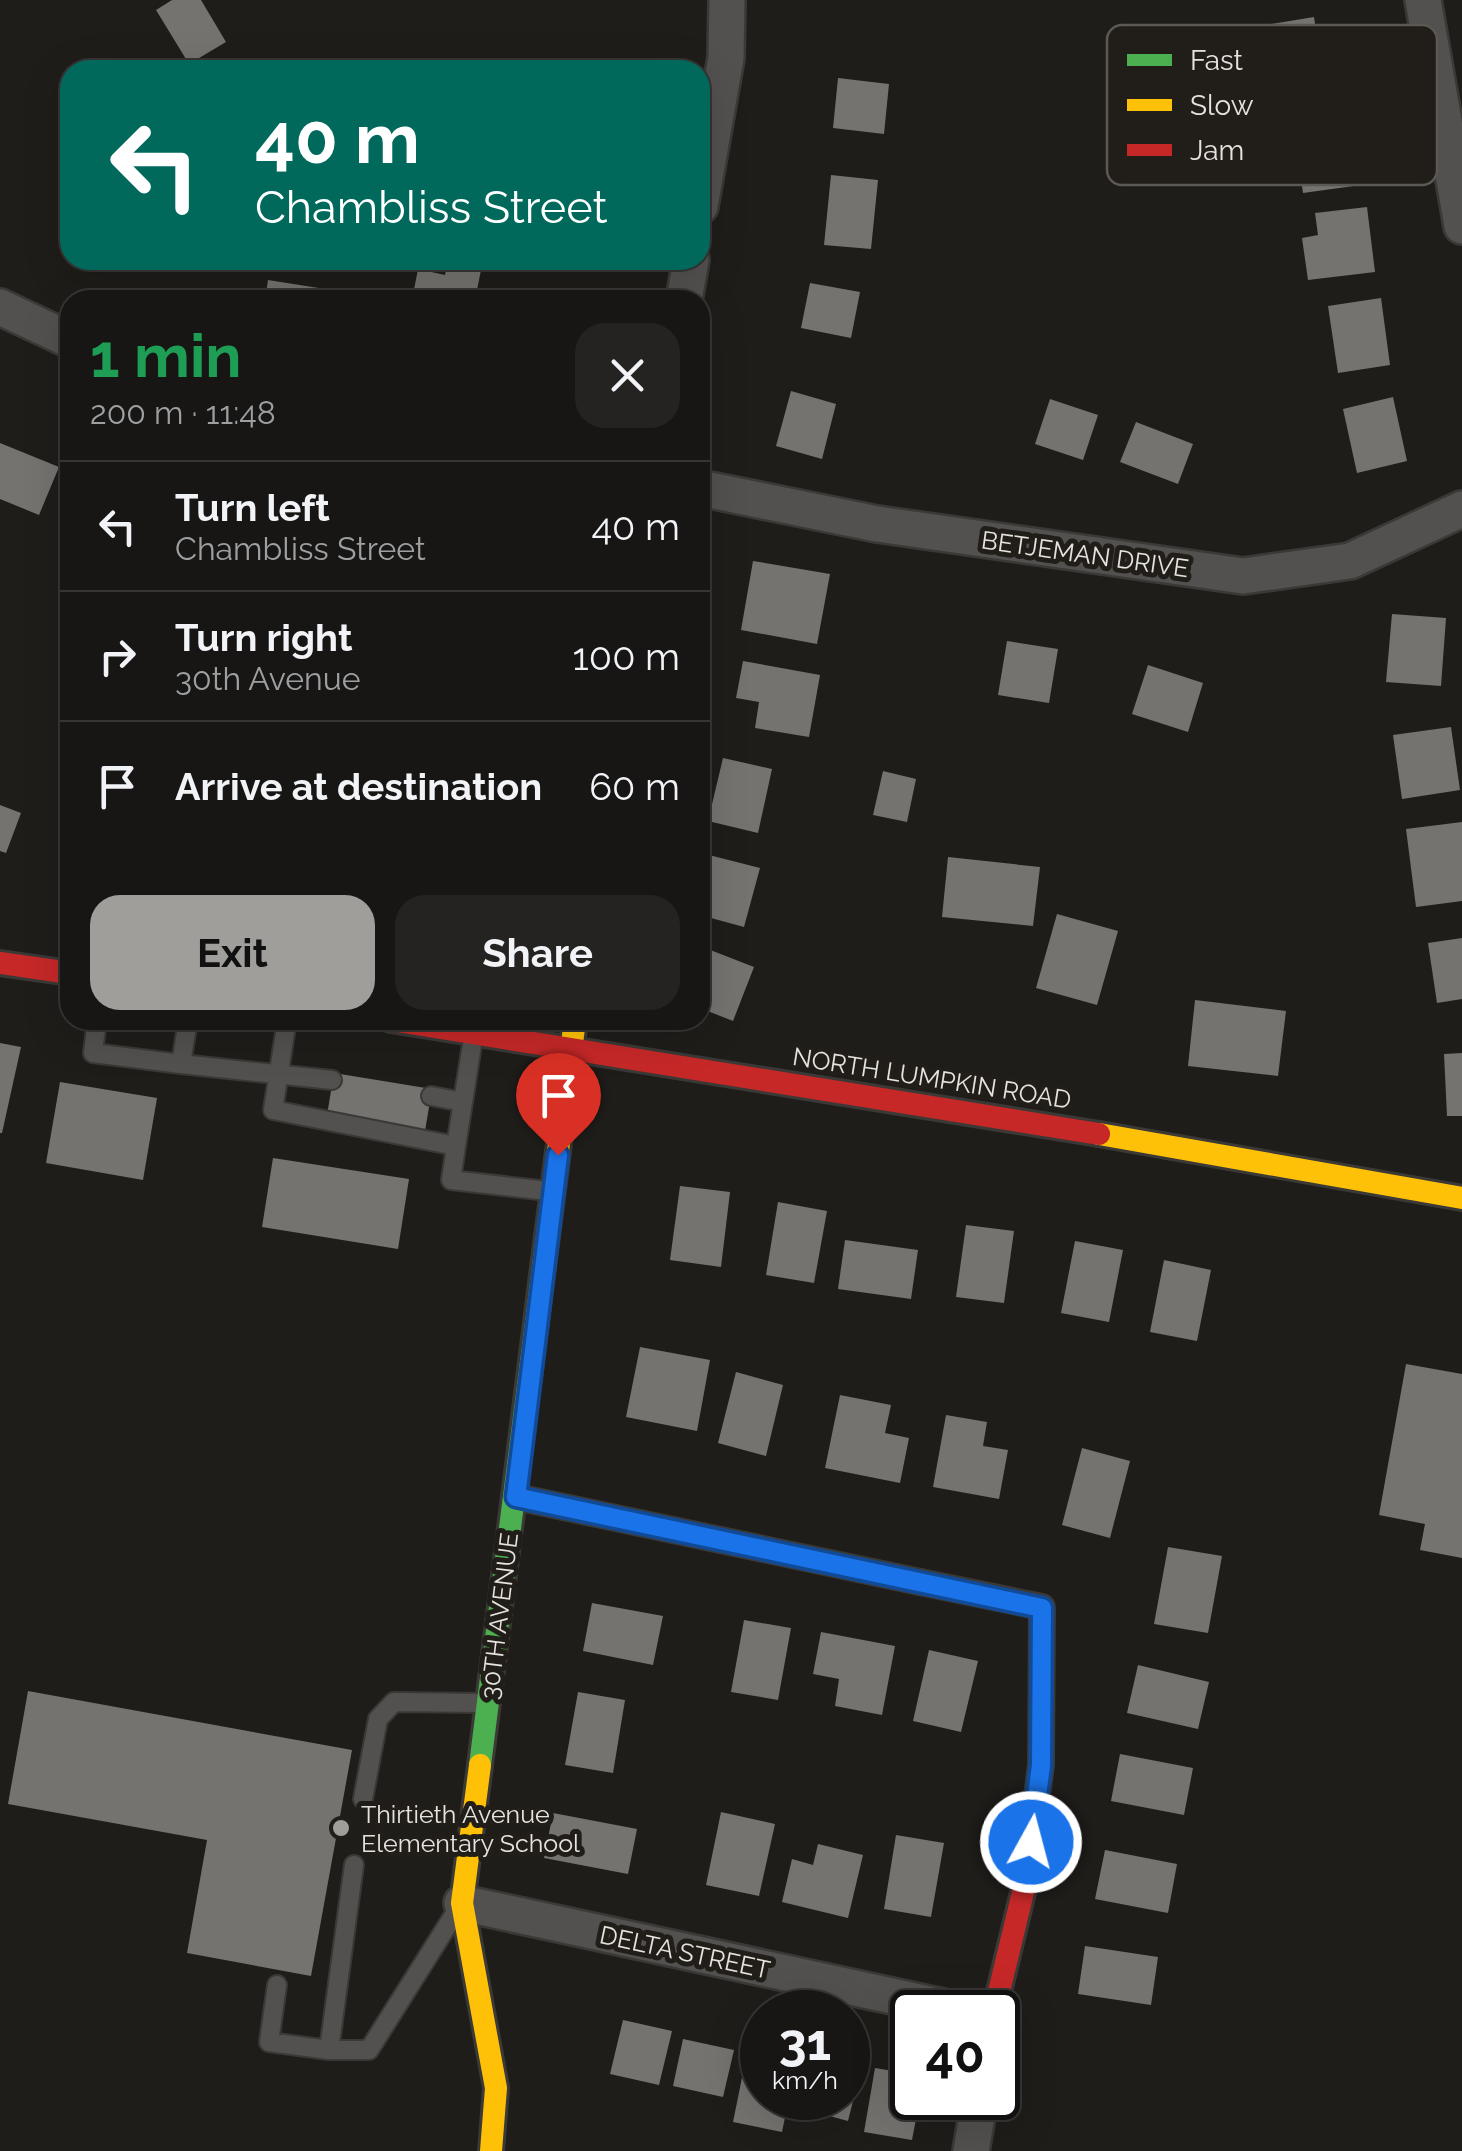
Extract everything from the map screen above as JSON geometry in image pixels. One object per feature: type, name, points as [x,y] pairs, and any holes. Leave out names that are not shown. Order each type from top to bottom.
[{"type":"street","points":[[710,149],[726,58],[727,0]]},
{"type":"street","points":[[1423,0],[1427,25]]},
{"type":"street","points":[[1437,81],[1462,226]]},
{"type":"street","points":[[0,307],[60,335]]},
{"type":"street","name":"BETJEMAN DRIVE","points":[[710,490],[876,524],[1243,576],[1350,561],[1462,509]]},
{"type":"street","points":[[0,963],[60,972]]},
{"type":"street","name":"NORTH LUMPKIN ROAD","points":[[460,1030],[989,1114],[1462,1198]]},
{"type":"street","name":"30TH AVENUE","points":[[491,2151],[496,2088],[462,1903],[574,1030]]},
{"type":"street","points":[[516,1497],[1042,1608],[1041,1765],[1026,1880],[999,1990]]},
{"type":"street","name":"DELTA STREET","points":[[462,1903],[890,1996]]},
{"type":"street","points":[[972,2151],[977,2120]]},
{"type":"lane","points":[[96,1030],[93,1053],[332,1080]]},
{"type":"lane","points":[[181,1064],[186,1030]]},
{"type":"lane","points":[[285,1030],[273,1110],[456,1146]]},
{"type":"lane","points":[[474,1032],[452,1180],[554,1192]]},
{"type":"lane","points":[[431,1096],[463,1102]]},
{"type":"lane","points":[[364,1799],[378,1719],[394,1702],[488,1703]]},
{"type":"lane","points":[[328,2050],[354,1866]]},
{"type":"lane","points":[[277,1985],[269,2042],[328,2050],[368,2050],[462,1903]]},
{"type":"building","points":[[172,0],[201,0],[226,42],[196,60],[187,60],[156,10]]},
{"type":"building","points":[[1314,17],[1315,25],[1265,25]]},
{"type":"building","points":[[838,78],[889,84],[884,134],[833,128]]},
{"type":"building","points":[[831,175],[878,180],[871,249],[824,245]]},
{"type":"building","points":[[1302,185],[1361,185],[1303,193]]},
{"type":"building","points":[[1367,207],[1375,272],[1308,280],[1302,238],[1318,235],[1315,213]]},
{"type":"building","points":[[418,270],[445,275],[446,270],[481,270],[477,290],[414,290]]},
{"type":"building","points":[[268,280],[325,289],[325,290],[266,290]]},
{"type":"building","points":[[810,283],[860,292],[851,338],[801,328]]},
{"type":"building","points":[[1381,298],[1390,365],[1338,373],[1328,306]]},
{"type":"building","points":[[791,391],[836,404],[822,459],[776,446]]},
{"type":"building","points":[[1393,397],[1407,461],[1357,473],[1343,409]]},
{"type":"building","points":[[1050,399],[1098,415],[1083,460],[1035,444]]},
{"type":"building","points":[[1136,422],[1193,444],[1178,484],[1120,462]]},
{"type":"building","points":[[0,443],[59,467],[39,515],[0,499]]},
{"type":"building","points":[[753,561],[830,574],[817,644],[741,630]]},
{"type":"building","points":[[1392,614],[1446,618],[1441,686],[1386,682]]},
{"type":"building","points":[[1007,641],[1058,649],[1049,703],[998,695]]},
{"type":"building","points":[[743,661],[820,675],[809,737],[755,728],[759,702],[736,698]]},
{"type":"building","points":[[1148,665],[1203,683],[1188,732],[1132,714]]},
{"type":"building","points":[[1451,727],[1460,790],[1402,799],[1393,735]]},
{"type":"building","points":[[723,758],[772,769],[758,833],[710,821]]},
{"type":"building","points":[[883,771],[916,779],[907,822],[873,815]]},
{"type":"building","points":[[0,805],[21,813],[6,853],[0,851]]},
{"type":"building","points":[[1462,822],[1462,901],[1416,907],[1406,829]]},
{"type":"building","points":[[710,855],[760,868],[744,927],[710,918]]},
{"type":"building","points":[[948,857],[1040,867],[1033,926],[942,917]]},
{"type":"building","points":[[1057,914],[1118,931],[1097,1005],[1036,988]]},
{"type":"building","points":[[1462,938],[1462,999],[1437,1003],[1428,943]]},
{"type":"building","points":[[710,950],[754,967],[733,1021],[710,1012]]},
{"type":"building","points":[[1195,1000],[1286,1011],[1278,1076],[1188,1066]]},
{"type":"building","points":[[0,1043],[21,1047],[2,1133],[0,1133]]},
{"type":"building","points":[[1462,1053],[1462,1116],[1447,1116],[1444,1054]]},
{"type":"building","points":[[334,1073],[432,1089],[425,1131],[327,1115]]},
{"type":"building","points":[[60,1082],[157,1098],[143,1180],[46,1163]]},
{"type":"building","points":[[273,1158],[409,1179],[398,1249],[262,1227]]},
{"type":"building","points":[[680,1186],[730,1192],[721,1267],[670,1260]]},
{"type":"building","points":[[778,1202],[827,1211],[814,1283],[766,1275]]},
{"type":"building","points":[[966,1225],[1014,1231],[1004,1303],[956,1297]]},
{"type":"building","points":[[845,1240],[918,1250],[911,1299],[838,1289]]},
{"type":"building","points":[[1075,1241],[1123,1250],[1109,1322],[1061,1313]]},
{"type":"building","points":[[1164,1260],[1211,1270],[1197,1341],[1150,1332]]},
{"type":"building","points":[[640,1347],[710,1360],[697,1431],[626,1417]]},
{"type":"building","points":[[1406,1364],[1462,1374],[1462,1558],[1420,1550],[1425,1524],[1379,1515]]},
{"type":"building","points":[[736,1372],[783,1385],[766,1456],[718,1443]]},
{"type":"building","points":[[840,1395],[891,1405],[885,1433],[909,1438],[900,1483],[825,1468]]},
{"type":"building","points":[[946,1415],[987,1422],[983,1446],[1008,1450],[999,1499],[933,1487]]},
{"type":"building","points":[[1082,1448],[1130,1461],[1110,1538],[1062,1525]]},
{"type":"building","points":[[1168,1547],[1222,1556],[1208,1633],[1154,1624]]},
{"type":"building","points":[[592,1603],[663,1616],[653,1665],[583,1651]]},
{"type":"building","points":[[744,1620],[791,1628],[778,1700],[731,1692]]},
{"type":"building","points":[[821,1632],[895,1646],[882,1715],[835,1706],[839,1679],[813,1674]]},
{"type":"building","points":[[929,1650],[978,1661],[961,1732],[913,1721]]},
{"type":"building","points":[[1138,1665],[1209,1682],[1198,1729],[1127,1713]]},
{"type":"building","points":[[28,1691],[352,1750],[311,1976],[187,1953],[207,1840],[8,1804]]},
{"type":"building","points":[[578,1692],[625,1700],[613,1773],[565,1765]]},
{"type":"building","points":[[1120,1754],[1193,1768],[1184,1815],[1111,1801]]},
{"type":"building","points":[[721,1812],[775,1824],[759,1896],[706,1885]]},
{"type":"building","points":[[553,1813],[637,1829],[628,1874],[544,1858]]},
{"type":"building","points":[[896,1835],[944,1843],[931,1917],[884,1909]]},
{"type":"building","points":[[818,1844],[863,1855],[848,1918],[782,1902],[792,1859],[813,1865]]},
{"type":"building","points":[[1105,1850],[1177,1864],[1168,1913],[1095,1899]]},
{"type":"building","points":[[1085,1946],[1158,1957],[1151,2005],[1078,1994]]},
{"type":"building","points":[[623,2020],[672,2031],[659,2085],[610,2074]]},
{"type":"building","points":[[683,2039],[734,2050],[723,2097],[673,2086]]},
{"type":"building","points":[[875,2068],[890,2070],[890,2120],[916,2120],[912,2140],[864,2132],[866,2120],[870,2120]]},
{"type":"building","points":[[740,2087],[740,2120],[784,2120],[782,2132],[733,2122]]},
{"type":"traffic: fast","points":[[480,1765],[543,1267]]},
{"type":"traffic: slow","points":[[543,1267],[574,1030]]},
{"type":"traffic: slow","points":[[1099,1134],[1462,1198]]},
{"type":"traffic: slow","points":[[516,1497],[920,1582]]},
{"type":"traffic: slow","points":[[480,1765],[462,1903],[496,2088],[491,2151]]},
{"type":"traffic: jam","points":[[0,963],[60,972]]},
{"type":"traffic: jam","points":[[453,1030],[1099,1134]]},
{"type":"traffic: jam","points":[[920,1582],[1042,1607],[1041,1765],[1026,1880],[999,1990]]},
{"type":"place","name":"Thirtieth Avenue Elementary School","points":[[341,1828]]},
{"type":"route","points":[[558,1155],[516,1497],[1042,1608],[1041,1765],[1031,1842]]}]
